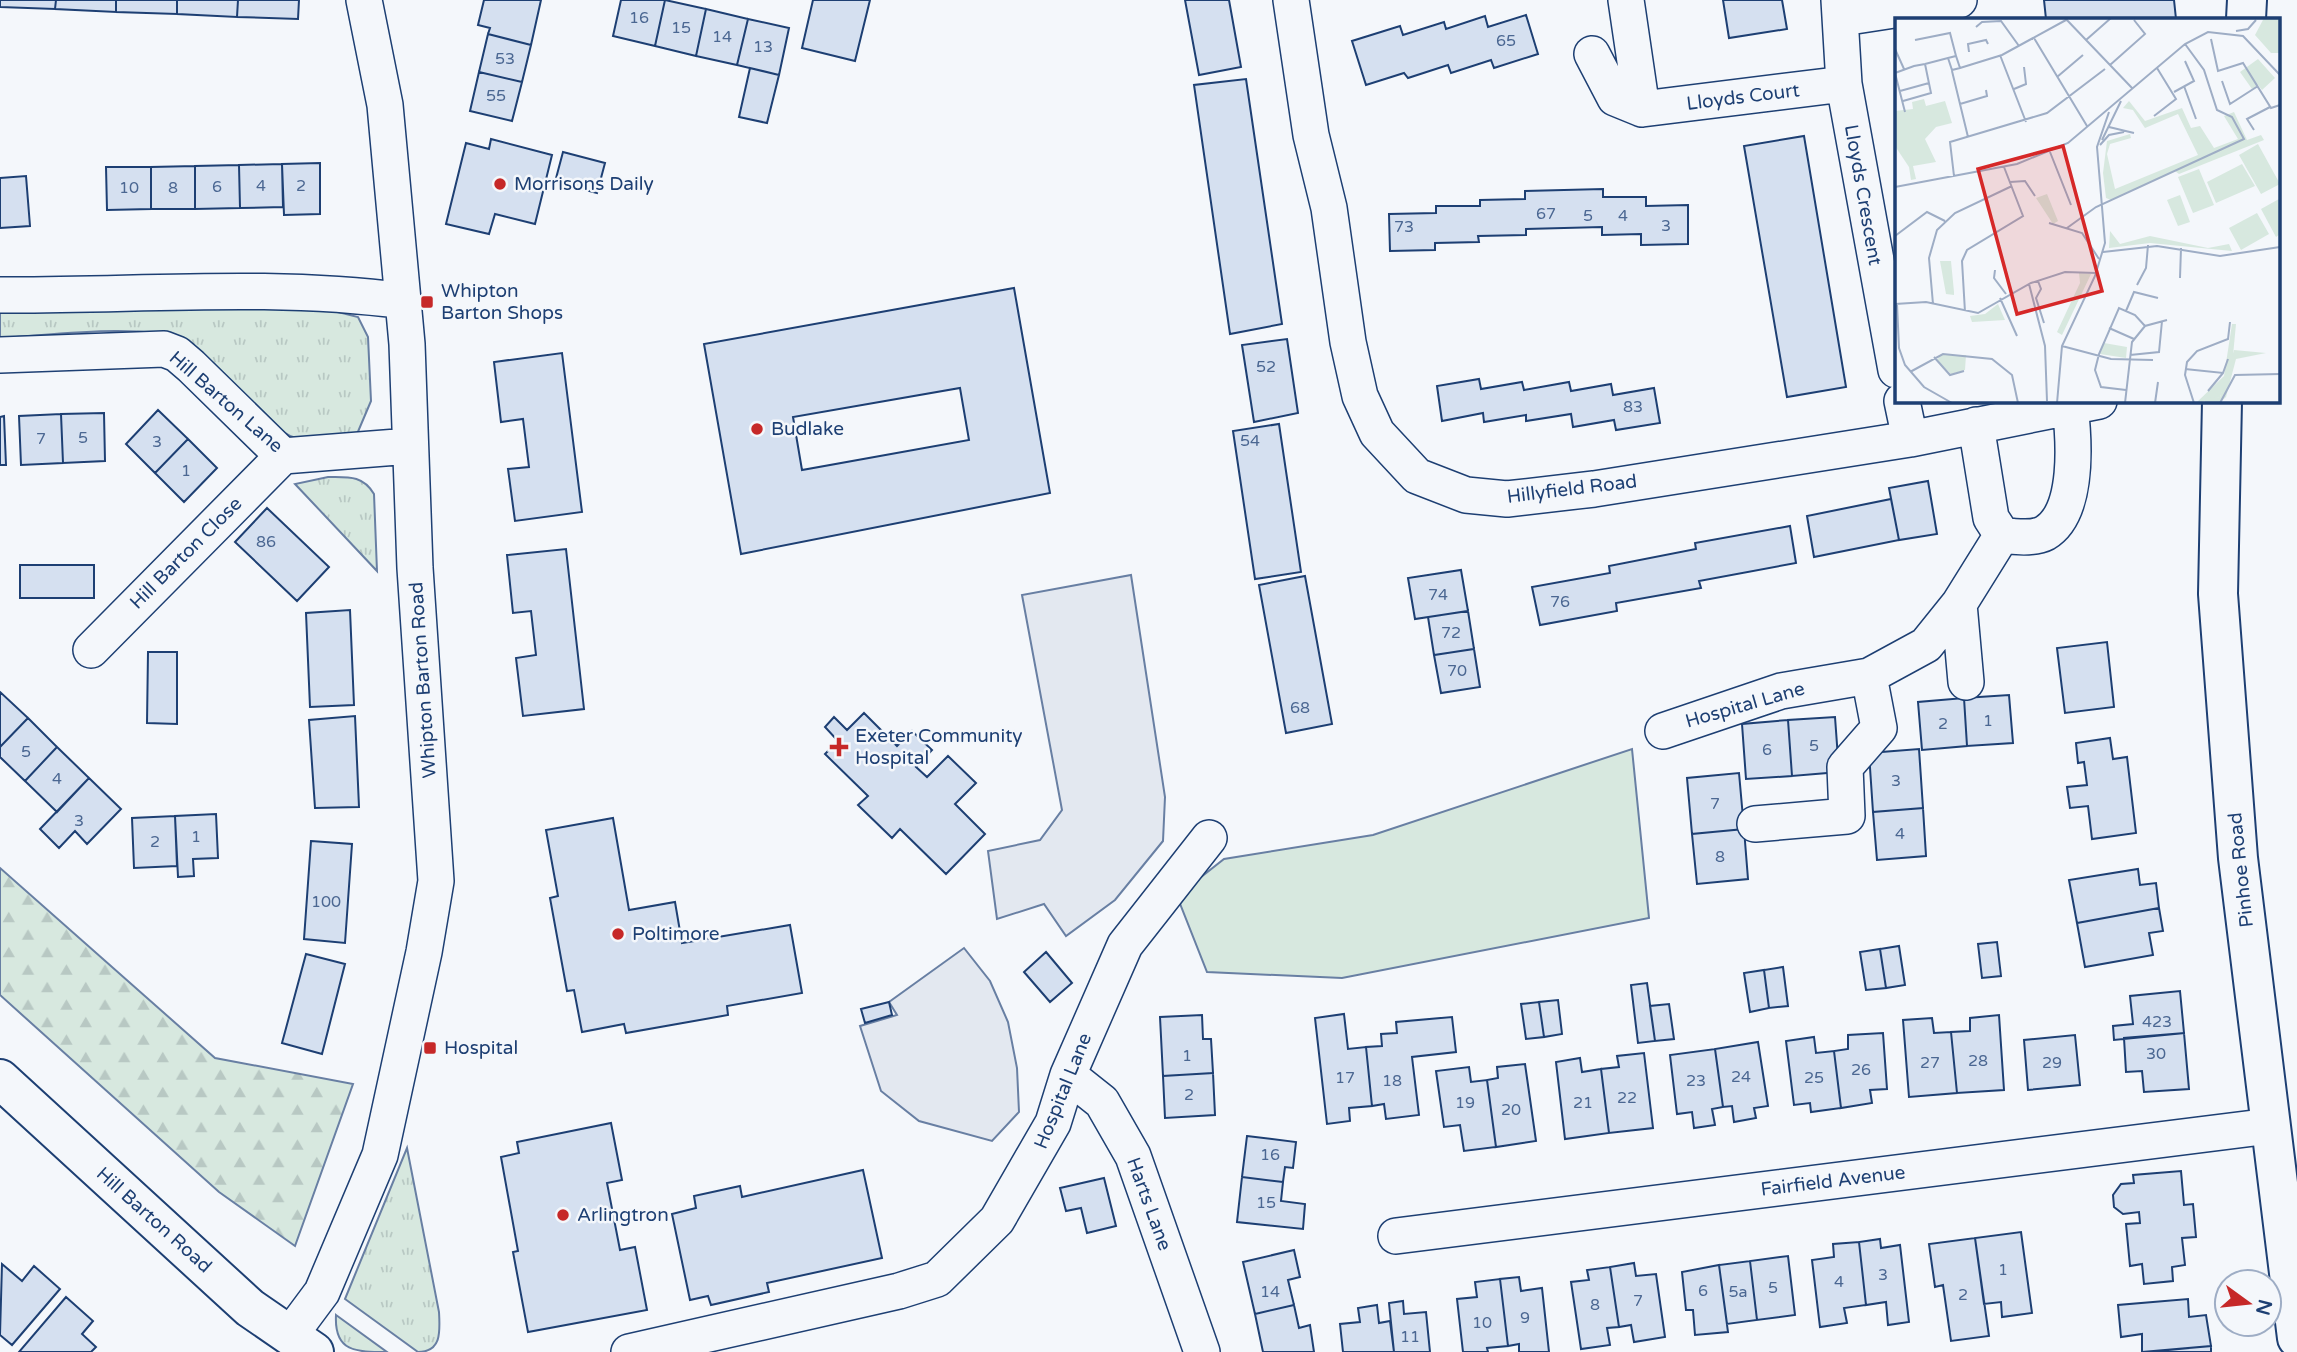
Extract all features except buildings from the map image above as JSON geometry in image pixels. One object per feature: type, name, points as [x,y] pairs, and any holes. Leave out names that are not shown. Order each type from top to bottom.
[{"type":"main road","points":[[2246,18],[2247,0]]},
{"type":"main road","name":"Pinhoe Road","points":[[2222,402],[2218,594],[2238,858],[2297,1338]]},
{"type":"main road","name":"Hill Barton Road","points":[[0,1080],[250,1308],[302,1343]]},
{"type":"street","name":"Whipton Barton Road","points":[[302,1343],[380,1155],[424,952],[436,881],[403,301],[385,105],[364,0]]},
{"type":"street","name":"Hillyfield Road","points":[[1291,0],[1311,135],[1329,208],[1348,342],[1360,396],[1377,433],[1417,476],[1466,495],[1507,499],[1594,489],[1910,439],[2084,403]]},
{"type":"street","points":[[1626,0],[1642,109]]},
{"type":"street","name":"Lloyds Crescent","points":[[1895,364],[1844,84],[1840,9],[1959,0]]},
{"type":"street","points":[[1592,54],[1615,98],[1642,109]]},
{"type":"street","name":"Lloyds Court","points":[[1642,109],[1844,84]]},
{"type":"street","points":[[0,295],[109,296],[270,291],[403,301]]},
{"type":"street","name":"Hill Barton Lane","points":[[0,355],[164,349],[177,354],[191,366],[283,456],[410,446]]},
{"type":"street","points":[[1902,402],[1910,439]]},
{"type":"street","points":[[1976,425],[1991,518],[2002,535],[2022,537],[2045,533],[2061,516],[2070,496],[2074,438],[2084,403]]},
{"type":"street","name":"Hill Barton Close","points":[[91,650],[283,456]]},
{"type":"street","name":"Hospital Lane","points":[[1663,731],[1781,691],[1869,676],[1926,645],[1959,604],[2002,535]]},
{"type":"street","points":[[1959,604],[1966,682]]},
{"type":"street","points":[[1755,824],[1847,816],[1846,767],[1879,728],[1869,676]]},
{"type":"street","name":"Hospital Lane","points":[[629,1352],[821,1310],[937,1279],[997,1220],[1053,1123],[1068,1075],[1125,945],[1209,838]]},
{"type":"street","name":"Harts Lane","points":[[1068,1075],[1102,1102],[1133,1156],[1202,1352]]},
{"type":"street","name":"Fairfield Avenue","points":[[1396,1236],[2270,1126]]},
{"type":"green space","points":[[318,307],[358,317],[368,337],[371,401],[357,434],[321,441],[291,436],[275,427],[213,364],[181,340],[164,335],[119,331],[0,338],[0,308]]},
{"type":"green space","points":[[328,477],[360,480],[374,494],[377,571],[295,484]]},
{"type":"green space","points":[[1632,749],[1649,918],[1342,978],[1207,972],[1177,896],[1224,859],[1373,835]]},
{"type":"green space","points":[[0,868],[215,1058],[353,1084],[295,1246],[219,1192],[0,995]]},
{"type":"green space","points":[[407,1148],[439,1312],[438,1339],[432,1348],[418,1352],[345,1299]]},
{"type":"green space","points":[[336,1315],[387,1352],[357,1350],[343,1343],[336,1327]]},
{"type":"shaded area","points":[[1131,575],[1165,797],[1163,841],[1115,900],[1066,936],[1044,904],[997,919],[988,851],[1040,840],[1062,810],[1022,595]]},
{"type":"shaded area","points":[[964,948],[990,981],[1008,1022],[1017,1068],[1019,1112],[992,1141],[919,1121],[881,1091],[860,1026],[897,1015],[889,1002]]},
{"type":"place","name":"Morrisons Daily","points":[[500,184]]},
{"type":"place","name":"Whipton Barton Shops","points":[[427,302]]},
{"type":"place","name":"Budlake","points":[[757,429]]},
{"type":"place","name":"Exeter Community Hospital","points":[[839,747]]},
{"type":"place","name":"Poltimore","points":[[618,934]]},
{"type":"place","name":"Hospital","points":[[430,1048]]},
{"type":"place","name":"Arlingtron","points":[[563,1215]]}]
